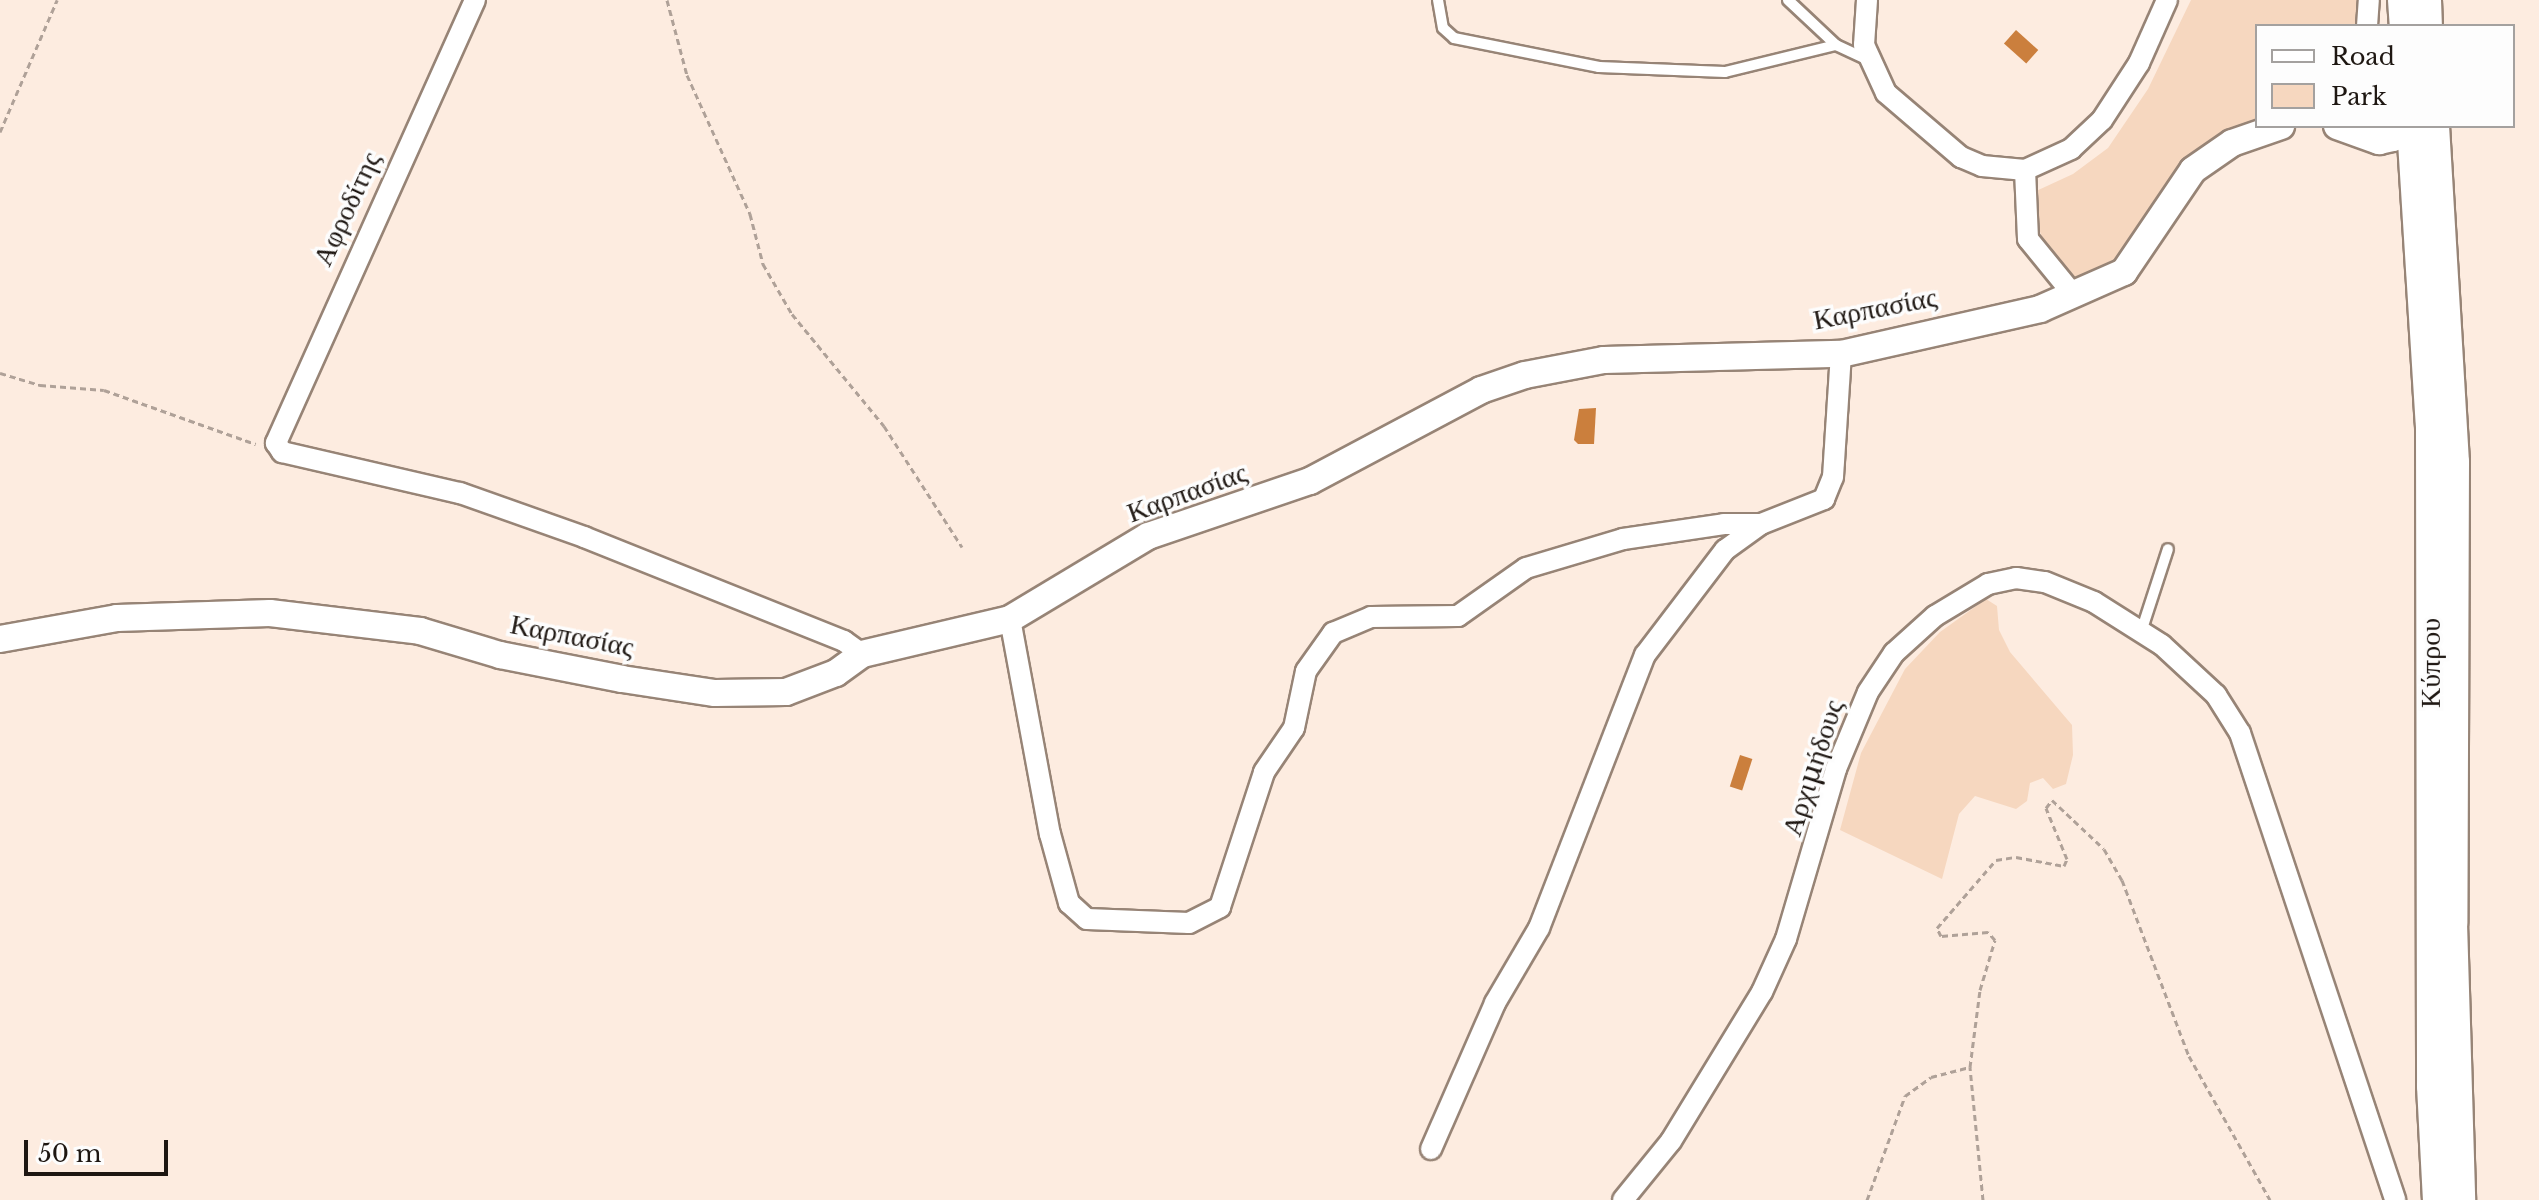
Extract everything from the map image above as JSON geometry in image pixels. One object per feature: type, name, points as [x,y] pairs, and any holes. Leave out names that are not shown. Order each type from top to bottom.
[{"type":"main road","points":[[2403,0],[2405,24]]},
{"type":"main road","points":[[2426,0],[2427,24]]},
{"type":"main road","name":"Κύπρου","points":[[2412,128],[2431,424],[2460,1200]]},
{"type":"main road","name":"Κύπρου","points":[[2434,128],[2453,415],[2432,1086],[2438,1200]]},
{"type":"street","name":"Αφροδίτης","points":[[276,443],[475,0]]},
{"type":"street","points":[[1867,0],[1862,28],[1868,60],[1886,93],[1941,145],[1982,166],[2025,170],[2071,149],[2102,120],[2139,63],[2167,0]]},
{"type":"street","points":[[2367,24],[2369,0]]},
{"type":"street","name":"Καρπασίας","points":[[0,639],[117,618],[270,613],[420,631],[500,655],[622,679],[761,695],[810,685],[862,654],[1010,619],[1148,536],[1310,481],[1481,390],[1525,375],[1604,360],[1841,354],[2040,309],[2124,272],[2177,190],[2209,154],[2276,128]]},
{"type":"street","points":[[2343,128],[2379,141],[2393,138],[2404,128]]},
{"type":"street","points":[[2025,170],[2028,239],[2072,293]]},
{"type":"street","points":[[1431,1149],[1495,1003],[1539,928],[1645,655],[1725,550],[1761,524],[1830,492],[1841,354]]},
{"type":"street","points":[[276,443],[282,452],[460,493],[570,532],[844,641],[862,654]]},
{"type":"street","points":[[1010,619],[1050,834],[1069,903],[1087,919],[1189,923],[1220,907],[1264,772],[1294,728],[1306,671],[1333,633],[1371,617],[1458,616],[1526,568],[1623,539],[1724,524],[1761,524]]},
{"type":"street","name":"Αρχιμήδους","points":[[1623,1200],[1671,1141],[1762,992],[1806,883],[1850,728],[1894,653],[1961,599],[1988,584],[2016,578],[2045,582],[2094,602],[2141,632],[2191,669],[2240,733],[2395,1200]]},
{"type":"lane","points":[[1438,0],[1443,28],[1454,38],[1599,67],[1725,72],[1836,45]]},
{"type":"lane","points":[[1788,0],[1836,45],[1868,60]]},
{"type":"lane","points":[[2141,632],[2168,549]]},
{"type":"path","points":[[0,132],[57,0]]},
{"type":"path","points":[[667,0],[687,75],[750,214],[763,264],[792,314],[884,426],[962,547]]},
{"type":"path","points":[[0,373],[40,385],[104,390],[249,444],[276,443]]},
{"type":"path","points":[[1983,1200],[1970,1067],[1994,935],[1941,936],[1937,928],[1996,860],[2016,857],[2064,866],[2067,859],[2046,808],[2047,802],[2057,801],[2104,849],[2122,880],[2189,1056],[2270,1200]]},
{"type":"path","points":[[1867,1200],[1905,1096],[1931,1077],[1970,1067]]},
{"type":"green space","points":[[2191,0],[2364,0],[2362,24],[2255,24],[2255,127],[2223,138],[2129,258],[2072,283],[2047,253],[2031,204],[2034,192],[2073,174],[2108,148],[2148,89]]},
{"type":"green space","points":[[1986,599],[1997,606],[1999,630],[2010,652],[2072,725],[2073,755],[2066,784],[2053,789],[2043,778],[2030,783],[2027,801],[2016,809],[1975,796],[1959,814],[1942,879],[1840,830],[1861,753],[1905,669],[1940,632]]},
{"type":"shaded area","points":[[2016,30],[2038,50],[2026,63],[2004,43]]},
{"type":"shaded area","points":[[1596,408],[1594,444],[1578,444],[1574,440],[1579,409]]},
{"type":"shaded area","points":[[1740,755],[1752,759],[1742,790],[1730,786]]}]
